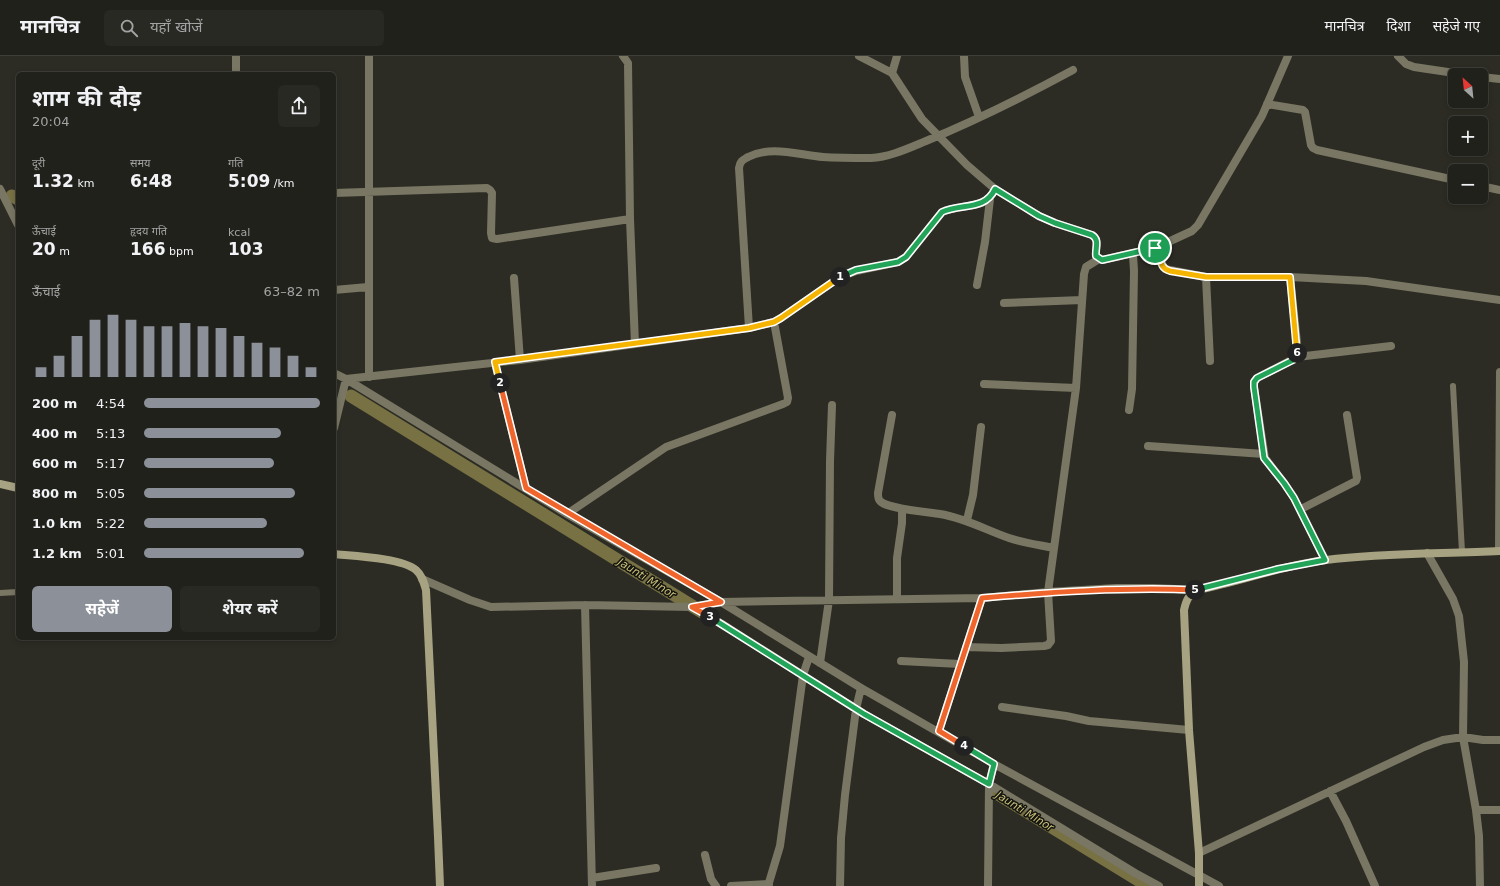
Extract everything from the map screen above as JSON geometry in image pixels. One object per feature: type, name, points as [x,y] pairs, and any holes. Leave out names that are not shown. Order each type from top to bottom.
[{"type":"street","points":[[236,56],[236,72]]},
{"type":"street","points":[[369,56],[369,377]]},
{"type":"street","points":[[623,56],[628,63],[630,220],[635,344]]},
{"type":"street","points":[[859,56],[892,73],[922,119],[995,189],[1039,216],[1096,237],[1096,256],[1099,259]]},
{"type":"street","points":[[892,73],[897,56]]},
{"type":"street","points":[[964,56],[965,77],[979,117]]},
{"type":"street","points":[[966,647],[1001,648],[1048,645],[1051,641],[1048,592],[1076,388],[1084,274],[1086,267],[1099,259],[1102,260],[1133,255],[1155,248],[1192,231],[1198,225],[1262,116],[1288,56]]},
{"type":"street","points":[[1398,56],[1406,64],[1414,68],[1448,72]]},
{"type":"street","points":[[749,328],[740,168],[740,163],[743,160],[754,154],[779,151],[796,152],[822,157],[872,158],[883,156],[907,149],[938,136],[1013,102],[1073,70]]},
{"type":"street","points":[[1488,78],[1500,80]]},
{"type":"street","points":[[1267,104],[1303,110],[1305,112],[1311,145],[1316,150],[1448,178]]},
{"type":"street","points":[[1488,187],[1500,190]]},
{"type":"street","points":[[336,193],[487,188],[492,193],[491,233],[492,238],[497,239],[630,220]]},
{"type":"street","points":[[0,189],[16,220]]},
{"type":"street","points":[[977,285],[985,242],[990,199],[995,189]]},
{"type":"street","points":[[346,379],[520,360],[749,328],[774,322],[840,276],[856,270],[903,260],[942,212],[949,208],[983,203],[990,199]]},
{"type":"street","points":[[1155,248],[1159,252],[1160,262],[1165,269],[1206,277],[1290,277],[1366,281],[1500,300]]},
{"type":"street","points":[[1129,410],[1132,389],[1133,255]]},
{"type":"street","points":[[1206,277],[1210,361]]},
{"type":"street","points":[[1290,277],[1298,352],[1297,357]]},
{"type":"street","points":[[514,278],[520,360]]},
{"type":"street","points":[[336,290],[368,287]]},
{"type":"street","points":[[1004,303],[1082,300]]},
{"type":"street","points":[[567,514],[666,447],[787,402],[788,398],[774,322]]},
{"type":"street","points":[[1325,560],[1301,509],[1284,483],[1264,458],[1254,382],[1257,378],[1297,357],[1391,346]]},
{"type":"street","points":[[495,362],[526,488]]},
{"type":"street","points":[[422,579],[491,608],[585,605],[695,606],[721,602],[982,598],[1048,592],[1124,588],[1196,590],[1278,569],[1325,560],[1428,553],[1499,551],[1500,372]]},
{"type":"street","points":[[336,374],[567,514],[721,602],[806,666],[820,663]]},
{"type":"street","points":[[336,420],[346,379]]},
{"type":"street","points":[[984,384],[1076,388]]},
{"type":"street","points":[[820,663],[829,600],[832,405]]},
{"type":"street","points":[[892,415],[878,497],[884,504],[902,509],[943,514],[967,520],[1010,538],[1054,548]]},
{"type":"street","points":[[1301,509],[1356,481],[1357,478],[1347,415]]},
{"type":"street","points":[[967,520],[973,495],[981,427]]},
{"type":"street","points":[[1148,446],[1264,454]]},
{"type":"street","points":[[0,484],[16,488]]},
{"type":"street","points":[[897,599],[897,558],[902,523],[902,509]]},
{"type":"street","points":[[1428,553],[1453,599],[1459,616],[1464,662],[1463,737],[1479,836],[1480,886]]},
{"type":"street","points":[[336,554],[400,562],[417,571],[426,590],[440,886]]},
{"type":"street","points":[[1196,590],[1186,600],[1184,610],[1190,730],[1199,853],[1199,885]]},
{"type":"street","points":[[939,731],[982,598]]},
{"type":"street","points":[[585,605],[592,882],[656,868]]},
{"type":"street","points":[[695,606],[806,666],[859,698],[939,731],[994,766],[1219,886]]},
{"type":"street","points":[[901,661],[960,664]]},
{"type":"street","points":[[820,663],[859,698],[864,714],[990,781],[1135,873],[1159,886]]},
{"type":"street","points":[[731,886],[768,885],[780,846],[806,666]]},
{"type":"street","points":[[840,886],[841,838],[859,698]]},
{"type":"street","points":[[1002,707],[1066,716],[1089,721],[1190,730]]},
{"type":"street","points":[[1199,853],[1424,747],[1443,740],[1463,737],[1483,740],[1500,740]]},
{"type":"street","points":[[988,886],[990,781],[994,766]]},
{"type":"street","points":[[1330,791],[1346,821],[1375,886]]},
{"type":"street","points":[[1476,810],[1500,810]]},
{"type":"street","points":[[705,855],[711,879],[716,886]]},
{"type":"lane","points":[[1453,386],[1462,552]]},
{"type":"lane","points":[[0,593],[16,592]]},
{"type":"waterway","name":"Jaunti Minor","points":[[12,196],[16,198]]},
{"type":"waterway","name":"Jaunti Minor","points":[[351,396],[702,612]]},
{"type":"waterway","name":"Jaunti Minor","points":[[998,794],[1148,886]]},
{"type":"route","points":[[995,189],[1039,216],[1096,237],[1096,256],[1099,259],[1102,260],[1133,255],[1155,248],[1159,252],[1162,266],[1170,271],[1206,277],[1290,277],[1298,352],[1297,357],[1257,378],[1254,382],[1254,387],[1264,458],[1284,483],[1301,509],[1325,560],[1278,569],[1196,590],[1116,588],[982,598],[939,731],[994,764],[989,784],[864,714],[722,624],[692,607],[721,602],[567,514],[526,488],[495,362],[520,360],[749,328],[774,322],[840,276],[856,270],[903,260],[942,212],[949,208],[983,203],[990,199],[995,189]]}]
